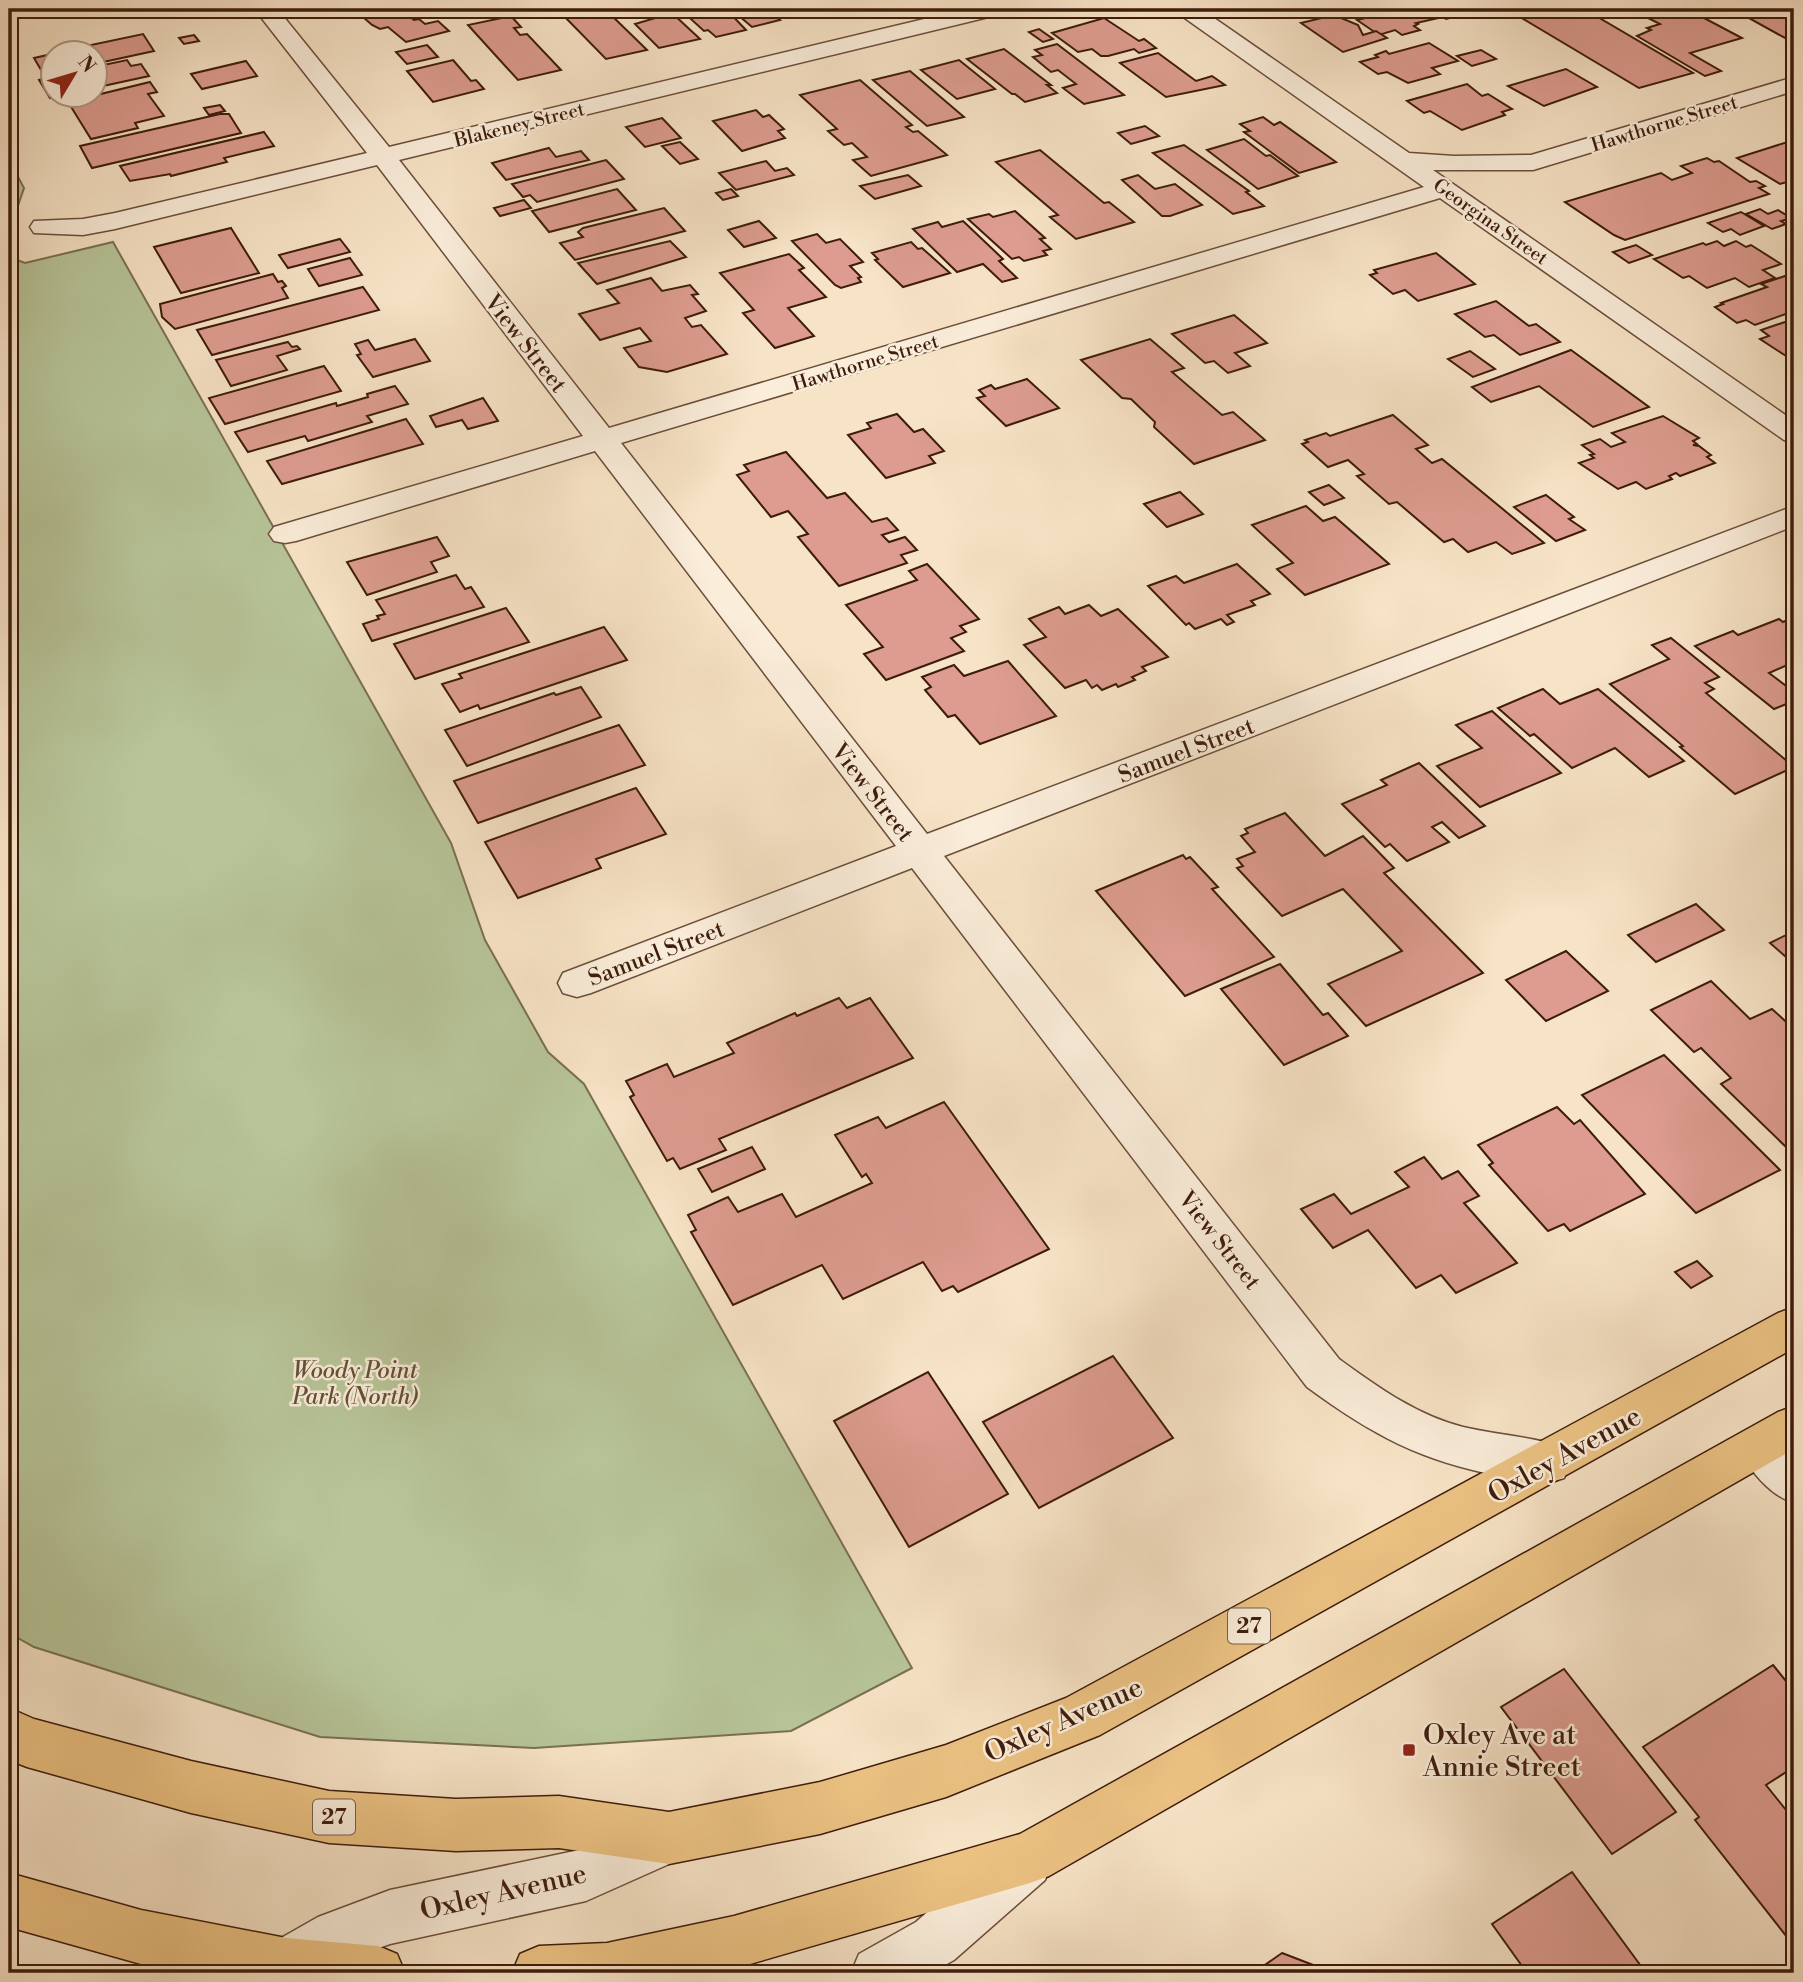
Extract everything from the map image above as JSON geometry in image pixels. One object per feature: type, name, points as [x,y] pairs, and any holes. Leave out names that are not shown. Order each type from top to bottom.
[{"type":"main road","name":"Oxley Avenue","points":[[669,1838],[820,1808],[946,1771],[1082,1717],[1794,1326]]},
{"type":"main road","points":[[539,1973],[607,1970],[734,1943],[1030,1857],[1777,1436]]},
{"type":"main road","name":"27","points":[[9,1733],[27,1742],[191,1787],[329,1817],[456,1825],[559,1822],[669,1838]]},
{"type":"main road","points":[[9,1900],[141,1937],[282,1969],[378,1973]]},
{"type":"street","name":"Blakeney Street","points":[[43,227],[83,227],[115,221],[993,9]]},
{"type":"street","name":"Georgina Street","points":[[1187,9],[1444,189],[1499,200],[1794,434]]},
{"type":"street","name":"View Street","points":[[271,16],[383,157],[1323,1373],[1371,1408],[1419,1432],[1495,1455],[1548,1463]]},
{"type":"street","name":"Hawthorne Street","points":[[1403,160],[1454,164],[1533,162],[1794,84]]},
{"type":"street","name":"Hawthorne Street","points":[[1499,200],[1533,162]]},
{"type":"street","name":"Hawthorne Street","points":[[285,534],[1444,189]]},
{"type":"street","name":"Samuel Street","points":[[577,983],[1794,515]]},
{"type":"street","points":[[1777,1436],[1794,1482]]},
{"type":"street","name":"Oxley Avenue","points":[[282,1969],[337,1936],[390,1917],[586,1875],[669,1838]]},
{"type":"street","points":[[878,1973],[936,1941],[1030,1857]]},
{"type":"green space","points":[[9,160],[24,188],[9,232]]},
{"type":"green space","name":"Woody Point Park (North)","points":[[113,242],[451,843],[485,940],[548,1052],[584,1084],[912,1668],[791,1731],[534,1748],[320,1737],[34,1647],[9,1633],[9,257],[25,263]]},
{"type":"building","points":[[408,9],[413,14],[408,15],[414,20],[419,19],[425,24],[438,21],[449,31],[406,42],[388,27],[380,29],[372,25],[355,10]]},
{"type":"building","points":[[557,9],[605,9],[647,50],[606,59]]},
{"type":"building","points":[[680,9],[726,9],[746,30],[716,37],[708,30],[704,31]]},
{"type":"building","points":[[767,9],[780,20],[752,27],[738,15]]},
{"type":"building","points":[[791,9],[826,9],[798,15]]},
{"type":"building","points":[[1356,9],[1477,11],[1416,23],[1418,24],[1414,26],[1420,30],[1402,35],[1395,30],[1379,35],[1357,20],[1369,17]]},
{"type":"building","points":[[1533,9],[1584,9],[1693,73],[1639,88],[1515,14]]},
{"type":"building","points":[[1687,9],[1742,38],[1690,53],[1721,71],[1705,76],[1637,36],[1651,30],[1647,28],[1660,24],[1650,19]]},
{"type":"building","points":[[1794,9],[1794,36],[1785,38],[1736,11]]},
{"type":"building","points":[[672,13],[700,39],[659,48],[635,24]]},
{"type":"building","points":[[1334,15],[1358,25],[1363,35],[1376,31],[1387,38],[1343,52],[1301,23]]},
{"type":"building","points":[[511,16],[521,27],[514,28],[520,35],[527,34],[561,70],[518,80],[468,25]]},
{"type":"building","points":[[1104,18],[1139,41],[1144,39],[1156,48],[1139,53],[1134,49],[1101,56],[1092,49],[1078,52],[1052,33]]},
{"type":"building","points":[[1039,29],[1053,39],[1043,42],[1029,32]]},
{"type":"building","points":[[143,34],[154,51],[108,61],[108,41]]},
{"type":"building","points":[[194,35],[199,41],[184,44],[179,38]]},
{"type":"building","points":[[1429,43],[1458,61],[1432,68],[1440,74],[1408,83],[1387,72],[1378,74],[1360,62],[1378,57],[1375,55],[1386,51],[1389,54]]},
{"type":"building","points":[[1057,44],[1124,95],[1084,104],[1063,88],[1076,84],[1058,70],[1051,72],[1033,57],[1042,55],[1035,50]]},
{"type":"building","points":[[427,45],[438,57],[407,64],[396,52]]},
{"type":"building","points":[[1004,49],[1051,85],[1047,85],[1057,93],[1025,102],[967,59]]},
{"type":"building","points":[[1481,50],[1496,59],[1472,66],[1457,56]]},
{"type":"building","points":[[1158,53],[1196,81],[1212,76],[1225,85],[1166,97],[1120,63]]},
{"type":"building","points":[[127,60],[131,66],[141,64],[149,76],[108,85],[108,64]]},
{"type":"building","points":[[453,60],[471,81],[476,80],[484,89],[433,102],[407,71]]},
{"type":"building","points":[[959,60],[995,89],[957,99],[921,70]]},
{"type":"building","points":[[246,61],[257,76],[202,89],[191,74]]},
{"type":"building","points":[[1566,69],[1597,87],[1544,106],[1508,86]]},
{"type":"building","points":[[910,71],[964,117],[927,126],[873,80]]},
{"type":"building","points":[[860,80],[912,125],[906,127],[913,132],[918,131],[947,155],[871,176],[853,160],[867,157],[852,143],[844,145],[828,131],[837,129],[800,95]]},
{"type":"building","points":[[150,82],[157,92],[148,94],[164,116],[135,123],[138,128],[91,139],[72,108],[108,108],[108,92]]},
{"type":"building","points":[[1467,84],[1482,96],[1488,94],[1512,109],[1502,112],[1505,115],[1462,130],[1430,111],[1424,113],[1407,101]]},
{"type":"building","points":[[220,105],[225,111],[209,115],[204,108]]},
{"type":"building","points":[[756,110],[763,117],[769,115],[784,129],[778,131],[785,138],[742,151],[713,121]]},
{"type":"building","points":[[229,114],[241,133],[92,168],[80,146]]},
{"type":"building","points":[[1263,117],[1274,125],[1280,122],[1336,162],[1299,173],[1244,132],[1250,131],[1240,124]]},
{"type":"building","points":[[662,118],[681,138],[645,147],[626,127]]},
{"type":"building","points":[[1145,126],[1159,136],[1131,144],[1118,133]]},
{"type":"building","points":[[264,132],[274,146],[224,158],[227,162],[171,176],[170,174],[130,181],[120,166]]},
{"type":"building","points":[[1244,139],[1298,176],[1258,189],[1207,150]]},
{"type":"building","points":[[1794,140],[1794,180],[1780,184],[1737,158]]},
{"type":"building","points":[[680,142],[698,159],[680,164],[662,146]]},
{"type":"building","points":[[1184,145],[1249,191],[1246,192],[1264,206],[1233,214],[1153,153]]},
{"type":"building","points":[[549,148],[556,157],[581,151],[589,160],[506,180],[492,163]]},
{"type":"building","points":[[1040,150],[1104,203],[1109,202],[1134,222],[1076,239],[1050,217],[1058,215],[996,162]]},
{"type":"building","points":[[1707,158],[1714,162],[1719,161],[1750,182],[1756,181],[1765,186],[1759,188],[1769,194],[1625,240],[1565,202],[1661,173],[1672,180],[1692,173],[1681,166]]},
{"type":"building","points":[[606,160],[624,179],[537,202],[530,195],[523,197],[512,184]]},
{"type":"building","points":[[766,161],[775,171],[787,168],[794,175],[736,190],[719,173]]},
{"type":"building","points":[[908,175],[921,186],[875,199],[860,186]]},
{"type":"building","points":[[1138,175],[1155,189],[1175,184],[1202,205],[1170,216],[1162,216],[1122,180]]},
{"type":"building","points":[[617,189],[636,210],[549,232],[532,211]]},
{"type":"building","points":[[731,189],[738,196],[723,200],[716,193]]},
{"type":"building","points":[[524,200],[531,208],[500,216],[494,208]]},
{"type":"building","points":[[664,208],[685,231],[575,260],[560,243],[583,237],[578,232],[583,228]]},
{"type":"building","points":[[1760,209],[1768,214],[1778,210],[1791,218],[1781,221],[1786,224],[1772,229],[1746,214]]},
{"type":"building","points":[[1015,211],[1045,238],[1040,239],[1051,249],[1043,251],[1047,255],[1024,261],[1019,257],[1012,259],[968,219],[989,214],[993,217]]},
{"type":"building","points":[[1741,212],[1764,226],[1740,235],[1731,229],[1723,232],[1708,223]]},
{"type":"building","points":[[759,221],[776,238],[744,247],[728,230]]},
{"type":"building","points":[[963,221],[1003,259],[999,261],[1017,278],[1002,282],[983,264],[957,272],[913,229],[938,222],[942,227]]},
{"type":"building","points":[[231,228],[259,273],[181,293],[154,247]]},
{"type":"building","points":[[817,234],[826,243],[840,239],[863,262],[850,266],[861,277],[858,278],[861,282],[841,288],[835,285],[792,241]]},
{"type":"building","points":[[340,239],[350,252],[288,268],[279,255]]},
{"type":"building","points":[[670,241],[686,257],[597,284],[578,263]]},
{"type":"building","points":[[1717,241],[1724,246],[1736,241],[1746,247],[1751,245],[1781,264],[1763,270],[1775,278],[1749,287],[1735,278],[1707,288],[1689,276],[1683,278],[1654,259]]},
{"type":"building","points":[[911,242],[918,249],[922,248],[950,273],[903,287],[875,260],[878,259],[872,253]]},
{"type":"building","points":[[1636,245],[1652,255],[1629,263],[1613,252]]},
{"type":"building","points":[[1436,253],[1475,284],[1418,301],[1405,290],[1393,294],[1370,275],[1377,273],[1374,270]]},
{"type":"building","points":[[789,254],[804,268],[799,270],[826,297],[788,308],[814,336],[775,348],[743,313],[754,310],[720,273]]},
{"type":"building","points":[[350,258],[362,275],[319,286],[308,269]]},
{"type":"building","points":[[1794,273],[1794,311],[1755,325],[1746,320],[1737,323],[1715,307],[1767,287],[1761,284]]},
{"type":"building","points":[[273,274],[278,282],[282,281],[286,286],[282,288],[288,298],[175,329],[162,317],[160,304]]},
{"type":"building","points":[[651,278],[662,291],[690,285],[698,294],[692,295],[706,311],[685,318],[692,327],[701,325],[727,354],[667,372],[639,367],[624,348],[651,341],[640,328],[600,340],[579,314],[619,303],[607,290]]},
{"type":"building","points":[[363,287],[379,310],[212,355],[197,330]]},
{"type":"building","points":[[1496,301],[1529,326],[1536,324],[1560,342],[1520,355],[1494,335],[1485,337],[1455,314]]},
{"type":"building","points":[[1234,315],[1267,343],[1235,353],[1250,366],[1228,373],[1214,361],[1205,363],[1172,334]]},
{"type":"building","points":[[1794,319],[1794,353],[1786,356],[1760,339],[1769,336],[1761,330]]},
{"type":"building","points":[[415,339],[430,361],[373,377],[357,355],[361,354],[355,344],[368,340],[375,350]]},
{"type":"building","points":[[1150,339],[1184,368],[1172,372],[1222,415],[1233,412],[1265,440],[1194,464],[1154,427],[1155,422],[1131,399],[1122,398],[1081,360]]},
{"type":"building","points":[[288,342],[292,347],[297,346],[300,349],[277,356],[287,370],[231,386],[216,360]]},
{"type":"building","points":[[1571,350],[1649,407],[1593,427],[1539,386],[1491,402],[1472,387]]},
{"type":"building","points":[[1470,351],[1495,369],[1473,377],[1448,359]]},
{"type":"building","points":[[324,366],[341,391],[225,424],[209,398]]},
{"type":"building","points":[[1027,379],[1059,408],[1006,426],[977,398],[985,396],[979,390],[991,385],[995,389]]},
{"type":"building","points":[[395,386],[408,404],[367,416],[372,422],[308,441],[305,436],[248,452],[235,432],[336,403],[337,406]]},
{"type":"building","points":[[483,398],[498,421],[468,429],[462,420],[436,427],[430,416]]},
{"type":"building","points":[[897,414],[914,432],[923,429],[944,451],[929,456],[935,463],[886,478],[848,435],[871,428],[867,423]]},
{"type":"building","points":[[1393,415],[1428,445],[1416,449],[1432,463],[1442,459],[1544,543],[1512,554],[1496,542],[1468,552],[1453,539],[1444,542],[1397,502],[1389,504],[1357,476],[1364,474],[1348,460],[1328,467],[1302,444],[1308,442],[1305,440],[1326,433],[1330,436]]},
{"type":"building","points":[[1663,416],[1699,438],[1693,441],[1697,444],[1693,445],[1711,455],[1707,457],[1715,463],[1680,476],[1676,473],[1669,476],[1672,479],[1646,489],[1636,482],[1618,489],[1579,463],[1594,458],[1590,455],[1594,454],[1582,445],[1600,439],[1611,447],[1625,442],[1612,433]]},
{"type":"building","points":[[406,419],[423,444],[282,484],[267,461]]},
{"type":"building","points":[[786,452],[827,498],[845,493],[872,522],[887,518],[898,530],[882,535],[889,542],[905,537],[917,550],[901,555],[907,563],[839,586],[798,537],[808,534],[788,511],[771,517],[737,475],[749,471],[744,465]]},
{"type":"building","points":[[1329,485],[1344,498],[1324,505],[1309,492]]},
{"type":"building","points":[[1180,492],[1203,514],[1167,527],[1144,504]]},
{"type":"building","points":[[1546,495],[1574,517],[1569,519],[1585,530],[1556,541],[1514,507]]},
{"type":"building","points":[[1306,506],[1323,521],[1335,517],[1389,564],[1305,595],[1277,569],[1293,563],[1252,525]]},
{"type":"building","points":[[437,537],[449,556],[431,562],[437,572],[367,595],[347,562]]},
{"type":"building","points":[[927,564],[979,619],[960,626],[966,632],[951,638],[964,651],[886,680],[864,654],[883,647],[846,605],[917,580],[909,571]]},
{"type":"building","points":[[1237,564],[1270,594],[1251,601],[1255,605],[1227,615],[1234,622],[1227,625],[1221,619],[1195,629],[1189,623],[1186,625],[1148,586],[1176,576],[1184,583]]},
{"type":"building","points":[[456,575],[465,589],[471,587],[484,607],[372,641],[363,624],[385,614],[376,600]]},
{"type":"building","points":[[1089,605],[1101,616],[1118,609],[1168,657],[1142,667],[1146,671],[1132,677],[1135,680],[1118,687],[1116,684],[1102,690],[1097,685],[1092,688],[1086,680],[1065,688],[1024,645],[1046,637],[1029,619],[1059,607],[1065,614]]},
{"type":"building","points":[[506,608],[529,642],[415,679],[394,644]]},
{"type":"building","points":[[1794,617],[1794,662],[1769,673],[1794,692],[1794,701],[1774,709],[1695,646],[1733,631],[1738,635],[1779,619],[1783,622]]},
{"type":"building","points":[[604,627],[627,660],[480,709],[478,705],[460,712],[442,684],[462,678],[459,674]]},
{"type":"building","points":[[1671,638],[1719,677],[1705,683],[1714,689],[1706,693],[1794,767],[1735,794],[1610,684],[1669,659],[1652,645]]},
{"type":"building","points":[[1008,661],[1056,716],[980,744],[955,715],[948,717],[925,690],[931,687],[922,677],[954,665],[964,676]]},
{"type":"building","points":[[581,687],[601,717],[467,766],[445,730],[554,693],[556,695]]},
{"type":"building","points":[[1543,689],[1560,704],[1598,689],[1684,761],[1649,777],[1615,748],[1572,768],[1534,734],[1530,736],[1498,708]]},
{"type":"building","points":[[1492,711],[1561,773],[1480,807],[1437,766],[1482,748],[1456,725]]},
{"type":"building","points":[[619,725],[645,765],[478,823],[454,781]]},
{"type":"building","points":[[1419,763],[1485,826],[1459,838],[1442,822],[1432,827],[1449,842],[1407,861],[1390,844],[1385,847],[1342,804],[1387,785],[1381,780]]},
{"type":"building","points":[[636,788],[666,834],[596,859],[601,868],[518,898],[485,842]]},
{"type":"building","points":[[1285,813],[1325,856],[1363,836],[1394,868],[1384,873],[1483,973],[1366,1026],[1328,984],[1402,951],[1343,889],[1282,916],[1237,868],[1243,866],[1237,859],[1255,852],[1241,836],[1248,833],[1245,829]]},
{"type":"building","points":[[1183,855],[1186,859],[1190,857],[1218,887],[1212,889],[1274,957],[1185,996],[1096,891]]},
{"type":"building","points":[[1696,904],[1724,930],[1656,962],[1628,935]]},
{"type":"building","points":[[1794,931],[1794,964],[1770,943]]},
{"type":"building","points":[[1566,951],[1608,991],[1546,1021],[1506,980]]},
{"type":"building","points":[[1280,964],[1323,1015],[1328,1013],[1348,1036],[1284,1065],[1221,989]]},
{"type":"building","points":[[1711,981],[1750,1019],[1772,1009],[1794,1029],[1794,1143],[1786,1147],[1721,1084],[1731,1078],[1701,1048],[1694,1052],[1651,1010]]},
{"type":"building","points":[[839,998],[847,1008],[870,998],[913,1058],[719,1139],[726,1150],[680,1169],[673,1158],[667,1161],[630,1097],[634,1095],[626,1081],[667,1064],[674,1077],[734,1053],[727,1043],[795,1013],[797,1016]]},
{"type":"building","points":[[1664,1055],[1780,1170],[1696,1213],[1582,1095]]},
{"type":"building","points":[[944,1102],[1049,1249],[958,1292],[953,1286],[942,1291],[923,1262],[843,1299],[822,1265],[733,1305],[691,1232],[696,1230],[688,1215],[728,1197],[738,1212],[782,1194],[796,1217],[872,1183],[866,1174],[862,1177],[835,1135],[878,1117],[886,1128]]},
{"type":"building","points":[[1557,1107],[1574,1124],[1580,1120],[1645,1194],[1570,1231],[1564,1224],[1548,1231],[1489,1165],[1493,1163],[1478,1145]]},
{"type":"building","points":[[752,1147],[765,1169],[712,1192],[698,1169]]},
{"type":"building","points":[[1424,1157],[1442,1179],[1458,1171],[1479,1196],[1464,1203],[1517,1263],[1456,1293],[1441,1275],[1416,1288],[1368,1230],[1333,1248],[1301,1209],[1334,1194],[1351,1214],[1409,1187],[1395,1172]]},
{"type":"building","points":[[1697,1261],[1712,1276],[1691,1288],[1675,1272]]},
{"type":"building","points":[[1113,1356],[1173,1438],[1039,1508],[983,1422]]},
{"type":"building","points":[[928,1372],[1008,1494],[909,1547],[834,1421]]},
{"type":"building","points":[[1773,1665],[1794,1691],[1794,1767],[1766,1785],[1794,1820],[1794,1946],[1695,1820],[1699,1817],[1643,1747]]},
{"type":"building","points":[[1564,1669],[1676,1812],[1612,1854],[1501,1707]]},
{"type":"building","points":[[1572,1872],[1646,1973],[1527,1973],[1492,1924]]},
{"type":"building","points":[[1282,1953],[1334,1973],[1258,1973],[1259,1969]]},
{"type":"place","name":"Oxley Ave at Annie Street","points":[[1409,1750]]}]
